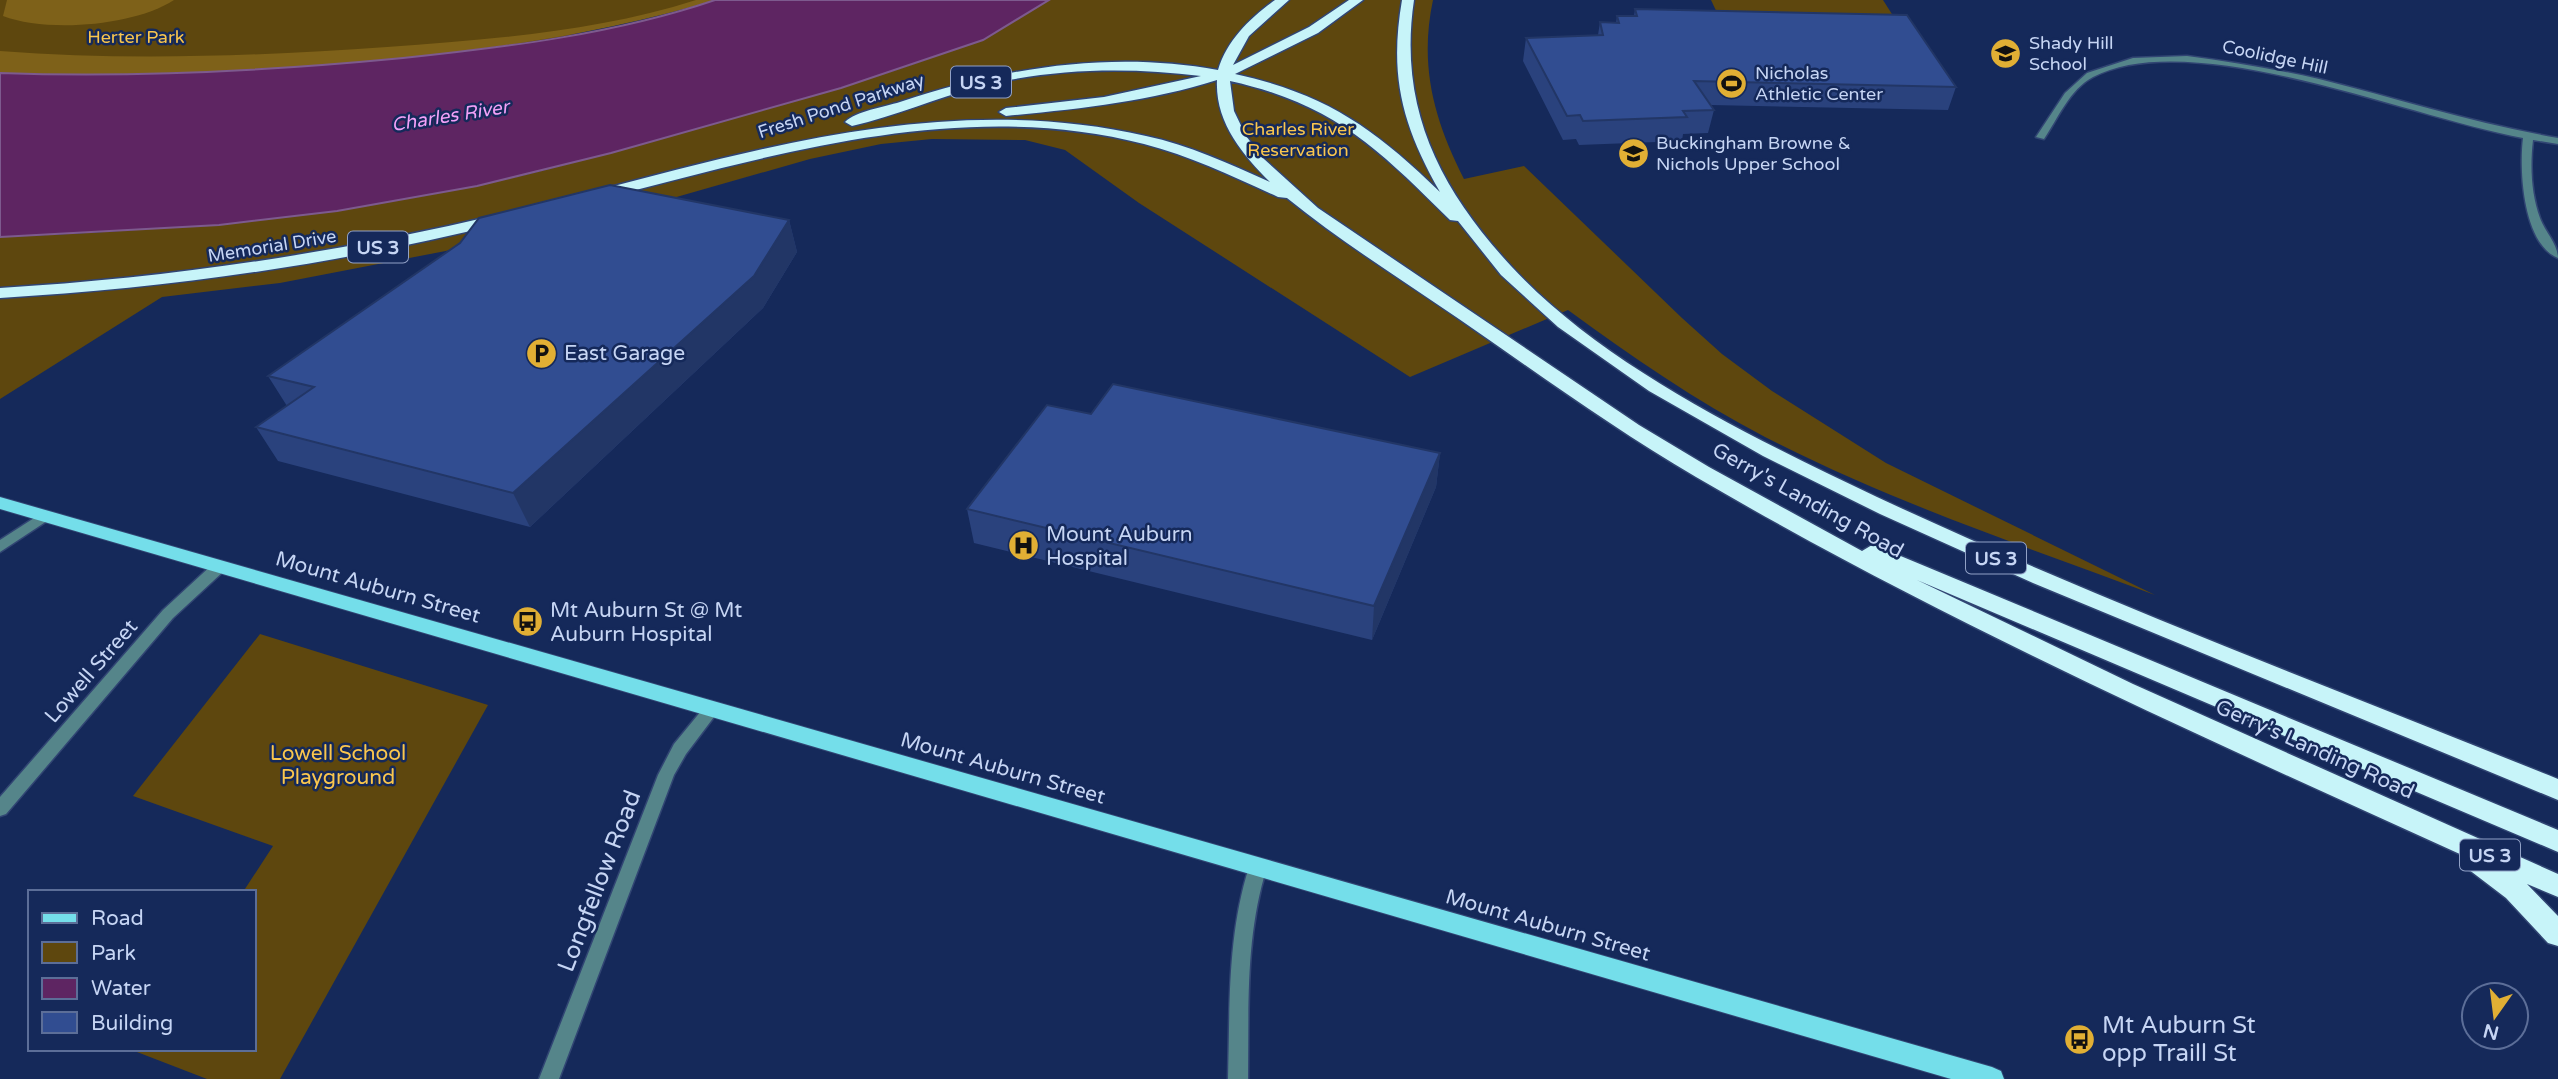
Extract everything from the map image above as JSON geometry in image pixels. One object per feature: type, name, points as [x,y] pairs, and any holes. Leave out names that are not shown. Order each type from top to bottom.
[{"type":"highway","points":[[1222,76],[1229,54],[1241,37],[1283,0]]},
{"type":"highway","points":[[886,127],[1127,100],[1222,76],[1303,36],[1357,0]]},
{"type":"highway","name":"Gerry's Landing Road","points":[[1408,0],[1401,60],[1409,112],[1443,182],[1483,242],[1536,300],[1601,351],[1689,407],[1792,465],[2018,568],[2558,790]]},
{"type":"highway","name":"Fresh Pond Parkway","points":[[749,155],[972,84],[1023,74],[1120,66],[1222,76],[1287,92],[1350,122],[1483,242]]},
{"type":"highway","name":"Gerry's Landing Road","points":[[1222,76],[1227,113],[1244,145],[1275,177],[1324,218],[1618,421],[1729,488],[1915,590],[2053,659],[2558,886]]},
{"type":"highway","name":"Fresh Pond Parkway","points":[[749,155],[886,127],[1003,122],[1054,125],[1124,136],[1221,166],[1324,218]]},
{"type":"highway","name":"US 3","points":[[575,201],[749,155]]},
{"type":"highway","name":"Memorial Drive","points":[[0,293],[116,285],[250,270],[352,253],[521,214]]},
{"type":"highway","points":[[1729,488],[1950,587],[2558,841]]},
{"type":"highway","points":[[2421,825],[2500,878],[2558,934]]},
{"type":"main road","name":"Mount Auburn Street","points":[[0,503],[1992,1079]]},
{"type":"street","name":"Coolidge Hill","points":[[2041,137],[2057,109],[2089,76],[2115,64],[2172,59],[2251,66],[2528,138],[2558,141]]},
{"type":"street","points":[[2528,138],[2528,184],[2540,236],[2558,255]]},
{"type":"street","points":[[0,547],[45,516]]},
{"type":"street","name":"Lowell Street","points":[[0,809],[168,614],[220,566]]},
{"type":"street","name":"Longfellow Road","points":[[549,1079],[666,775],[681,749],[712,709]]},
{"type":"street","points":[[1238,1079],[1242,941],[1247,901],[1258,867]]},
{"type":"green space","name":"Herter Park","points":[[0,0],[715,0],[566,36],[512,45],[285,70],[110,76],[0,73]]},
{"type":"green space","name":"Charles River Reservation","points":[[1049,0],[1433,0],[1428,48],[1432,92],[1437,114],[1464,179],[1524,166],[1682,318],[1722,354],[1772,391],[1886,463],[2155,595],[1957,522],[1812,460],[1739,423],[1689,393],[1568,310],[1410,377],[1139,203],[1065,150],[1025,140],[932,139],[881,144],[810,159],[610,216],[456,249],[280,283],[162,297],[0,399],[0,237],[180,227],[299,215],[417,197],[513,178],[875,77],[982,37]]},
{"type":"green space","points":[[1711,0],[1883,0],[1897,22],[1719,17]]},
{"type":"green space","name":"Lowell School Playground","points":[[260,634],[488,705],[280,1079],[207,1079],[137,1052],[256,1051],[256,890],[244,890],[273,846],[133,796]]},
{"type":"shaded area","points":[[7,0],[174,0],[137,16],[66,25],[21,21],[3,16]]},
{"type":"shaded area","points":[[696,0],[715,0],[595,30],[474,50],[392,59],[196,73],[0,73],[0,51],[96,56],[194,56],[387,47],[582,27]]},
{"type":"water","name":"Charles River","points":[[715,0],[1049,0],[983,40],[841,88],[611,153],[477,186],[337,211],[219,225],[0,237],[0,73],[101,75],[202,72],[403,58],[560,38],[639,22]]},
{"type":"building","name":"Nicholas Athletic Center","points":[[1635,9],[1907,15],[1956,87],[1694,81],[1714,110],[1683,111],[1687,117],[1583,121],[1580,115],[1567,116],[1526,38],[1603,35],[1600,22],[1619,23],[1617,16],[1637,16]]},
{"type":"building","name":"East Garage","points":[[610,185],[789,220],[754,276],[513,493],[256,427],[314,387],[268,376],[460,243],[479,218]]},
{"type":"building","points":[[1113,384],[1440,453],[1374,606],[967,509],[1047,405],[1091,414]]},
{"type":"place","name":"Shady Hill School","points":[[2006,53]]},
{"type":"place","name":"Nicholas Athletic Center","points":[[1732,83]]},
{"type":"place","name":"Buckingham Browne & Nichols Upper School","points":[[1633,153]]},
{"type":"place","name":"East Garage","points":[[541,353]]},
{"type":"place","name":"Mount Auburn Hospital","points":[[1023,546]]},
{"type":"place","name":"Mt Auburn St @ Mt Auburn Hospital","points":[[527,622]]},
{"type":"place","name":"Mt Auburn St opp Traill St","points":[[2079,1039]]}]
